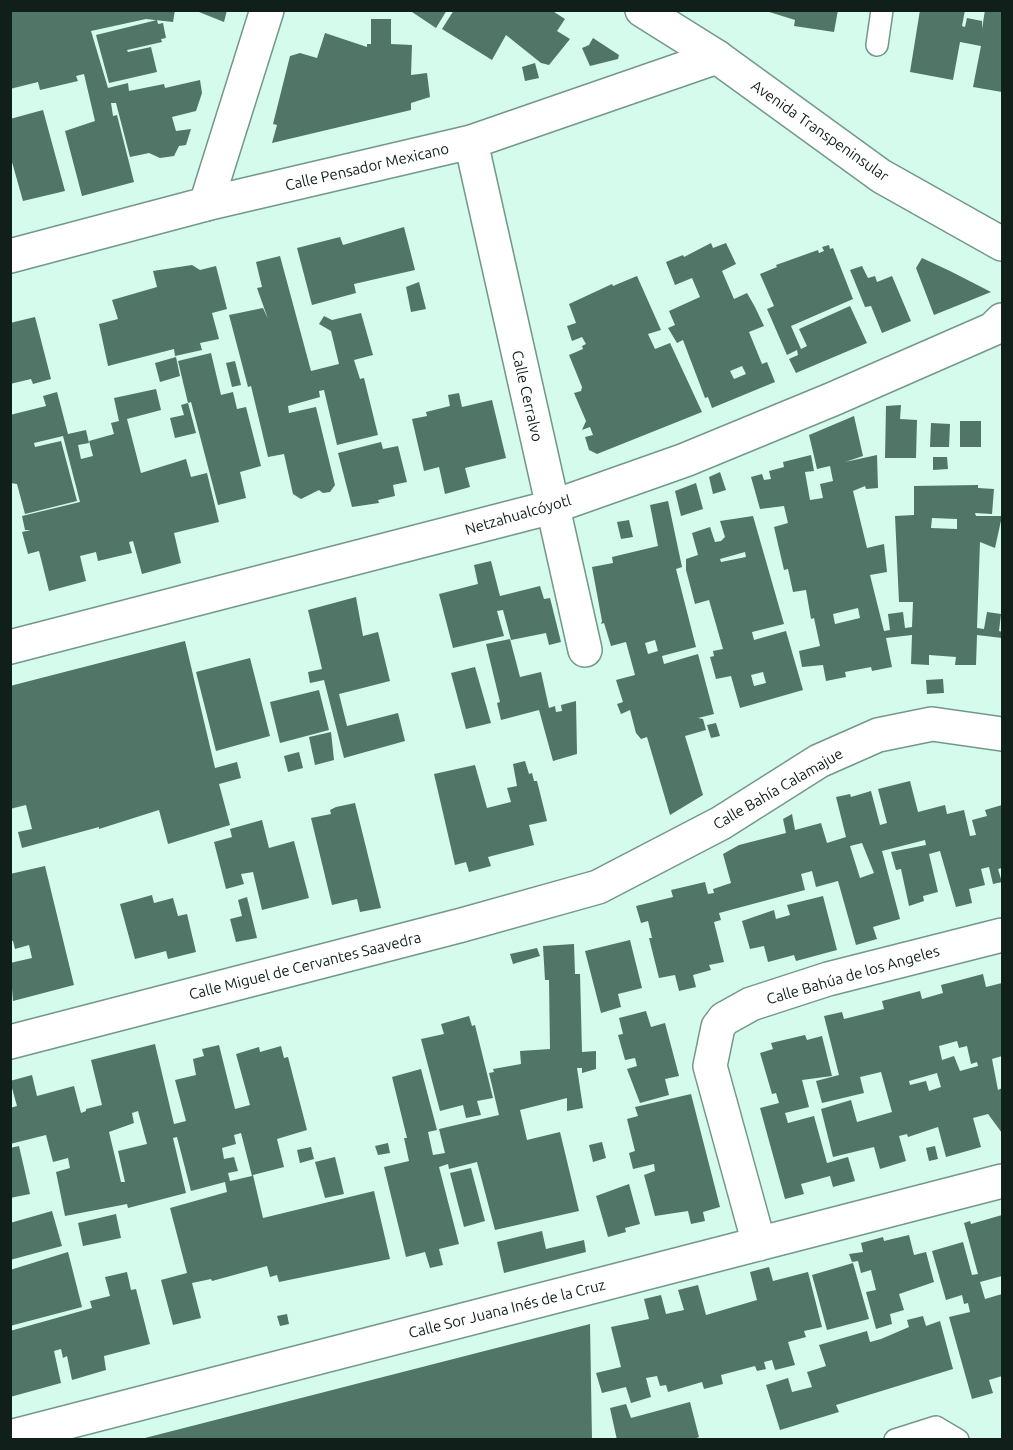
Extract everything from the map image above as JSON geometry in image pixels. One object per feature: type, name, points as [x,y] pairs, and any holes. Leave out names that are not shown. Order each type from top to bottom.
[{"type":"street","points":[[206,204],[267,10]]},
{"type":"street","name":"Avenida Transpeninsular","points":[[642,10],[717,57],[881,176],[1002,244]]},
{"type":"street","name":"Calle Pensador Mexicano","points":[[10,256],[206,204],[471,142],[717,57]]},
{"type":"street","name":"Calle Cerralvo","points":[[471,142],[585,650]]},
{"type":"street","name":"Netzahualcóyotl","points":[[10,647],[552,507],[685,460],[833,399],[993,329],[1002,320]]},
{"type":"street","name":"Calle Bahía Calamajue","points":[[598,887],[721,823],[819,761],[878,735],[932,724],[1002,734]]},
{"type":"street","name":"Calle Miguel de Cervantes Saavedra","points":[[10,1041],[462,925],[598,887]]},
{"type":"street","name":"Calle Bahúa de los Angeles","points":[[759,1244],[710,1066],[714,1038],[724,1019],[751,1004],[828,979],[1002,935]]},
{"type":"street","name":"Calle Sor Juana Inés de la Cruz","points":[[10,1437],[1002,1181]]},
{"type":"lane","points":[[877,45],[882,10]]},
{"type":"lane","points":[[895,1440],[936,1427],[958,1440]]},
{"type":"building","points":[[10,10],[175,10],[173,22],[146,19],[91,31],[108,88],[128,83],[129,91],[164,84],[165,88],[200,80],[202,93],[196,111],[172,117],[176,131],[191,129],[186,145],[179,146],[174,156],[160,158],[149,153],[130,157],[116,103],[111,103],[113,116],[117,115],[134,182],[82,196],[65,131],[95,121],[84,74],[76,76],[78,81],[40,90],[38,82],[10,89]]},
{"type":"building","points":[[194,10],[227,10],[224,22]]},
{"type":"building","points":[[409,10],[447,10],[436,28]]},
{"type":"building","points":[[454,10],[551,10],[565,19],[557,31],[570,39],[549,65],[541,63],[506,35],[492,60],[442,29]]},
{"type":"building","points":[[763,10],[838,10],[834,32],[794,26],[795,20]]},
{"type":"building","points":[[920,10],[965,10],[962,26],[965,27],[967,18],[982,21],[982,29],[985,10],[1002,10],[1002,92],[973,87],[981,46],[960,42],[953,80],[910,72]]},
{"type":"building","points":[[371,19],[391,19],[391,44],[412,45],[411,75],[427,73],[430,97],[411,103],[411,110],[272,143],[277,125],[273,124],[290,56],[300,53],[317,58],[325,33],[367,47],[367,44],[371,44]]},
{"type":"building","points":[[157,20],[158,24],[163,23],[166,38],[161,39],[162,42],[127,50],[128,52],[151,47],[157,72],[109,83],[96,35]]},
{"type":"building","points":[[593,38],[619,55],[618,59],[590,66],[582,48],[589,45]]},
{"type":"building","points":[[535,63],[539,78],[525,81],[522,67]]},
{"type":"building","points":[[43,110],[65,191],[23,201],[10,155],[10,119]]},
{"type":"building","points":[[404,227],[415,270],[354,284],[356,293],[312,305],[297,248],[340,237],[343,245]]},
{"type":"building","points":[[711,243],[713,248],[726,243],[736,264],[722,271],[734,299],[747,293],[755,307],[764,326],[749,332],[762,364],[767,362],[775,382],[712,408],[708,397],[705,398],[683,340],[677,343],[668,328],[675,325],[669,311],[700,297],[692,278],[675,285],[666,262],[683,255],[684,257]],"holes":[[[742,366],[746,374],[734,379],[730,371]]]},
{"type":"building","points":[[829,245],[830,249],[833,248],[853,299],[791,326],[801,349],[807,346],[799,329],[850,306],[867,343],[796,373],[789,359],[798,355],[797,350],[787,355],[767,309],[774,306],[760,274],[777,267],[776,265],[818,250],[819,253],[824,251],[822,247]]},
{"type":"building","points":[[280,256],[311,371],[339,364],[331,331],[319,324],[324,316],[332,320],[361,313],[373,355],[354,360],[360,379],[364,378],[378,435],[337,445],[324,390],[319,391],[320,397],[288,406],[289,413],[316,407],[335,485],[330,492],[323,493],[319,490],[301,499],[293,494],[284,454],[268,457],[251,386],[248,387],[229,315],[263,308],[268,319],[257,288],[262,287],[256,262]]},
{"type":"building","points":[[922,258],[991,292],[934,315],[916,268]]},
{"type":"building","points":[[192,265],[200,270],[216,266],[227,309],[212,313],[219,339],[200,343],[202,350],[175,356],[174,349],[108,366],[99,324],[118,319],[112,300],[157,287],[153,271]]},
{"type":"building","points":[[862,266],[868,278],[875,276],[877,282],[892,276],[911,321],[882,333],[871,306],[865,307],[850,270]]},
{"type":"building","points":[[637,276],[661,330],[648,334],[655,349],[670,343],[702,412],[597,454],[589,450],[585,437],[593,435],[590,427],[582,430],[586,421],[574,393],[581,391],[582,387],[569,355],[583,349],[582,346],[586,344],[582,337],[572,341],[567,326],[576,323],[569,304],[612,284],[613,286]]},
{"type":"building","points":[[419,282],[426,309],[411,312],[406,287]]},
{"type":"building","points":[[35,317],[51,379],[33,384],[31,379],[10,384],[10,323]]},
{"type":"building","points":[[211,353],[221,395],[233,392],[237,409],[246,407],[261,466],[240,472],[246,498],[218,505],[178,361]]},
{"type":"building","points":[[176,357],[180,376],[160,382],[155,363]]},
{"type":"building","points":[[235,361],[241,385],[232,387],[226,363]]},
{"type":"building","points":[[156,389],[161,410],[127,419],[141,473],[186,459],[191,477],[207,473],[219,522],[174,533],[181,563],[142,574],[133,541],[129,542],[132,553],[98,561],[96,552],[80,556],[86,581],[49,591],[39,551],[28,554],[22,532],[31,530],[25,530],[22,516],[80,502],[63,436],[34,443],[35,447],[61,441],[77,501],[25,514],[17,484],[10,483],[10,415],[46,406],[43,396],[57,392],[68,434],[86,430],[89,443],[78,445],[81,459],[93,456],[89,441],[114,434],[111,423],[119,421],[114,398]]},
{"type":"building","points":[[459,393],[462,407],[492,400],[506,458],[465,468],[470,487],[445,494],[439,467],[424,471],[412,419],[427,416],[426,412],[450,406],[448,395]]},
{"type":"building","points":[[188,403],[196,433],[175,438],[170,418],[184,415],[181,405]]},
{"type":"building","points":[[901,405],[900,419],[917,420],[916,458],[885,458],[886,406]]},
{"type":"building","points":[[854,416],[863,456],[845,462],[877,455],[878,488],[866,489],[865,486],[853,491],[867,548],[884,544],[887,572],[870,575],[884,631],[890,630],[888,614],[903,612],[905,628],[912,627],[913,602],[899,602],[895,516],[914,515],[914,486],[978,485],[978,488],[994,489],[992,514],[975,513],[976,516],[1002,516],[995,548],[980,542],[977,628],[984,629],[987,612],[1001,614],[999,631],[1002,632],[1002,638],[977,635],[976,665],[955,665],[956,657],[929,655],[929,665],[911,664],[912,635],[886,638],[892,667],[872,671],[871,667],[845,672],[846,677],[826,681],[823,665],[802,667],[799,651],[820,646],[814,618],[811,619],[806,590],[793,592],[788,569],[784,570],[774,527],[788,523],[784,506],[760,509],[751,477],[762,474],[764,480],[771,479],[769,471],[784,467],[783,462],[811,455],[814,471],[805,472],[810,500],[823,498],[820,484],[833,481],[830,466],[817,469],[809,435]],"holes":[[[932,518],[957,519],[957,529],[931,528]],[[858,608],[860,618],[835,624],[833,614]]]},
{"type":"building","points":[[960,421],[981,421],[981,447],[960,447]]},
{"type":"building","points":[[931,423],[950,424],[949,447],[930,447]]},
{"type":"building","points":[[381,442],[383,449],[398,446],[407,482],[393,485],[395,496],[378,500],[379,503],[352,507],[338,453]]},
{"type":"building","points":[[933,457],[947,457],[948,469],[933,470]]},
{"type":"building","points":[[720,472],[726,490],[713,494],[709,477]]},
{"type":"building","points":[[696,483],[703,509],[681,516],[675,491]]},
{"type":"building","points":[[668,501],[682,567],[676,569],[696,647],[662,656],[664,664],[698,654],[714,714],[698,718],[703,719],[706,730],[685,736],[703,795],[670,815],[647,737],[641,739],[636,733],[630,710],[621,714],[617,704],[623,702],[616,680],[635,675],[626,642],[611,646],[604,623],[601,624],[592,567],[613,563],[612,557],[658,546],[650,505]],"holes":[[[655,640],[658,651],[648,654],[645,643]]]},
{"type":"building","points":[[753,516],[784,624],[752,632],[754,640],[786,631],[803,690],[740,708],[731,676],[716,679],[710,657],[714,656],[713,651],[723,649],[709,600],[695,604],[686,570],[686,559],[698,555],[692,533],[710,527],[715,542],[725,537],[720,521]],"holes":[[[745,552],[746,557],[721,562],[720,559]],[[763,672],[766,683],[754,686],[751,675]]]},
{"type":"building","points":[[629,520],[633,537],[621,539],[617,522]]},
{"type":"building","points":[[491,561],[500,596],[540,586],[544,599],[550,598],[561,642],[549,645],[546,633],[511,640],[503,610],[497,611],[504,636],[453,648],[439,594],[478,584],[474,565]]},
{"type":"building","points":[[356,597],[363,636],[378,632],[390,681],[339,694],[347,726],[398,713],[405,741],[344,758],[324,680],[310,683],[308,672],[322,669],[308,610]]},
{"type":"building","points":[[510,639],[520,677],[541,672],[549,708],[555,706],[556,712],[562,711],[561,705],[576,701],[577,754],[553,761],[539,710],[501,720],[497,703],[500,702],[486,644]]},
{"type":"building","points":[[185,641],[215,768],[237,762],[241,778],[219,784],[230,825],[168,844],[159,810],[99,829],[99,827],[22,848],[18,832],[32,829],[26,805],[10,809],[10,686]]},
{"type":"building","points":[[250,658],[270,736],[216,751],[196,672]]},
{"type":"building","points":[[475,667],[491,723],[466,729],[451,673]]},
{"type":"building","points":[[943,679],[944,693],[927,694],[926,680]]},
{"type":"building","points":[[319,690],[329,730],[280,743],[270,702]]},
{"type":"building","points":[[716,723],[720,736],[711,738],[707,725]]},
{"type":"building","points":[[331,732],[334,760],[315,765],[309,737]]},
{"type":"building","points":[[299,752],[303,768],[288,772],[284,756]]},
{"type":"building","points":[[525,761],[529,774],[532,773],[534,781],[537,781],[547,821],[529,825],[534,845],[488,857],[491,866],[469,872],[466,862],[455,865],[434,774],[475,765],[487,808],[511,802],[507,788],[517,786],[513,764]]},
{"type":"building","points":[[910,781],[918,812],[945,805],[947,814],[964,810],[970,836],[976,835],[972,820],[987,816],[985,810],[1002,805],[1002,868],[998,869],[1002,882],[993,884],[989,867],[981,869],[985,885],[969,889],[972,903],[956,907],[940,851],[929,854],[938,892],[923,896],[924,901],[909,906],[901,869],[896,870],[891,852],[926,845],[925,840],[882,851],[900,919],[873,927],[877,939],[856,945],[838,881],[816,887],[812,871],[801,874],[805,890],[719,913],[721,920],[714,922],[724,962],[709,965],[711,970],[693,975],[696,987],[679,991],[675,975],[659,978],[649,938],[652,938],[648,921],[641,923],[636,906],[673,897],[671,890],[705,882],[708,894],[714,893],[713,889],[731,883],[723,854],[739,845],[786,833],[783,819],[792,814],[795,830],[821,823],[827,843],[846,837],[836,797],[850,794],[851,797],[871,791],[880,825],[887,823],[878,789]],"holes":[[[862,843],[874,873],[860,878],[850,846]]]},
{"type":"building","points":[[355,803],[381,908],[360,912],[357,899],[332,905],[311,818],[331,814],[330,810],[336,807]]},
{"type":"building","points":[[262,820],[269,848],[294,841],[309,898],[262,910],[253,872],[241,874],[244,884],[226,889],[214,842],[232,837],[230,829]]},
{"type":"building","points":[[45,866],[74,985],[13,1001],[10,963],[32,958],[29,945],[15,949],[13,941],[10,941],[10,874]]},
{"type":"building","points":[[152,895],[154,903],[173,898],[178,916],[187,914],[196,952],[168,959],[166,951],[135,959],[120,904]]},
{"type":"building","points":[[823,896],[837,950],[796,961],[794,955],[768,962],[764,946],[750,949],[742,921],[774,910],[776,919],[790,915],[787,905]]},
{"type":"building","points":[[247,897],[257,938],[236,942],[230,919],[242,916],[238,900]]},
{"type":"building","points":[[630,940],[642,988],[618,994],[621,1007],[601,1013],[585,951]]},
{"type":"building","points":[[574,944],[575,974],[580,974],[582,1052],[596,1051],[596,1069],[582,1073],[582,1068],[577,1068],[583,1108],[567,1111],[567,1098],[520,1110],[527,1140],[560,1132],[579,1211],[495,1230],[477,1162],[449,1169],[448,1164],[439,1167],[459,1244],[439,1249],[443,1265],[430,1268],[425,1252],[406,1257],[384,1167],[409,1161],[404,1138],[407,1138],[392,1077],[421,1069],[437,1130],[428,1132],[433,1155],[445,1153],[439,1129],[499,1115],[489,1073],[494,1072],[493,1069],[521,1064],[520,1051],[550,1049],[549,980],[545,980],[543,946]]},
{"type":"building","points":[[537,948],[540,956],[513,964],[510,954]]},
{"type":"building","points":[[983,974],[986,987],[1002,983],[1002,1056],[992,1059],[998,1090],[1002,1088],[1002,1133],[988,1114],[973,1118],[981,1147],[946,1157],[938,1127],[908,1137],[907,1134],[899,1136],[906,1161],[880,1169],[874,1147],[833,1157],[821,1109],[851,1100],[857,1122],[892,1112],[881,1072],[860,1077],[864,1093],[822,1103],[816,1081],[839,1075],[824,1016],[842,1012],[844,1019],[884,1009],[882,1001],[920,991],[922,999],[943,993],[941,985]],"holes":[[[957,1041],[959,1048],[967,1046],[971,1064],[977,1062],[978,1066],[960,1071],[954,1056],[942,1060],[939,1046]],[[937,1073],[941,1087],[929,1091],[926,1081],[910,1085],[909,1081]]]},
{"type":"building","points":[[646,1011],[651,1027],[665,1023],[679,1076],[665,1079],[669,1095],[640,1103],[627,1069],[637,1066],[635,1058],[625,1060],[618,1035],[623,1034],[619,1018]]},
{"type":"building","points":[[469,1016],[472,1026],[475,1025],[493,1098],[477,1101],[481,1115],[466,1118],[463,1105],[440,1111],[421,1039],[444,1034],[441,1024]]},
{"type":"building","points":[[805,1035],[807,1040],[822,1036],[832,1076],[802,1080],[809,1107],[785,1113],[788,1123],[814,1116],[827,1163],[848,1157],[855,1181],[833,1187],[830,1176],[801,1184],[804,1194],[785,1199],[760,1108],[779,1103],[776,1093],[772,1094],[760,1053],[773,1049],[771,1043]]},
{"type":"building","points":[[155,1044],[174,1124],[186,1121],[175,1080],[196,1075],[193,1059],[204,1056],[202,1049],[219,1045],[235,1109],[250,1105],[236,1054],[259,1047],[260,1052],[281,1046],[284,1058],[288,1057],[307,1130],[277,1139],[284,1167],[253,1175],[263,1218],[374,1191],[390,1259],[279,1282],[277,1275],[270,1277],[267,1266],[212,1281],[211,1279],[192,1283],[201,1318],[173,1325],[161,1280],[187,1273],[170,1208],[227,1192],[225,1182],[191,1191],[177,1137],[173,1138],[186,1193],[128,1208],[127,1204],[65,1216],[56,1172],[70,1168],[68,1158],[53,1162],[46,1135],[10,1144],[10,1108],[17,1106],[10,1081],[32,1075],[37,1096],[74,1086],[81,1113],[86,1109],[102,1105],[91,1060]],"holes":[[[138,1111],[147,1144],[118,1151],[125,1182],[121,1182],[109,1132],[134,1123],[132,1113]],[[241,1133],[252,1176],[230,1181],[228,1173],[238,1171],[234,1157],[224,1159],[222,1148],[236,1144],[234,1135]]]},
{"type":"building","points":[[691,1094],[720,1207],[703,1212],[705,1221],[691,1224],[688,1211],[655,1216],[644,1175],[655,1171],[654,1164],[633,1169],[629,1153],[635,1151],[627,1119],[638,1116],[635,1107]]},
{"type":"building","points":[[602,1142],[606,1158],[593,1162],[589,1145]]},
{"type":"building","points":[[388,1143],[390,1153],[378,1155],[375,1146]]},
{"type":"building","points":[[19,1146],[30,1194],[10,1198],[10,1148]]},
{"type":"building","points":[[935,1146],[938,1159],[929,1161],[926,1148]]},
{"type":"building","points":[[311,1147],[314,1159],[300,1163],[297,1150]]},
{"type":"building","points":[[335,1157],[344,1194],[325,1198],[315,1162]]},
{"type":"building","points":[[471,1168],[485,1221],[464,1227],[450,1173]]},
{"type":"building","points":[[629,1184],[640,1224],[625,1228],[626,1232],[608,1237],[596,1196]]},
{"type":"building","points":[[52,1211],[62,1246],[10,1260],[10,1223]]},
{"type":"building","points":[[116,1214],[121,1238],[83,1246],[78,1223]]},
{"type":"building","points":[[1002,1215],[1002,1276],[980,1282],[985,1299],[1002,1294],[1002,1376],[989,1380],[993,1393],[972,1399],[949,1317],[970,1312],[968,1303],[964,1304],[962,1295],[946,1300],[932,1251],[963,1242],[972,1275],[978,1274],[964,1223],[970,1221],[971,1224]]},
{"type":"building","points":[[542,1231],[546,1249],[584,1240],[586,1252],[504,1273],[497,1242]]},
{"type":"building","points":[[909,1235],[914,1255],[926,1252],[934,1282],[899,1294],[904,1310],[890,1314],[892,1324],[876,1329],[866,1292],[876,1290],[871,1270],[861,1273],[858,1261],[852,1262],[849,1254],[863,1252],[861,1243],[883,1237],[884,1241]]},
{"type":"building","points":[[68,1252],[82,1307],[10,1326],[10,1270]]},
{"type":"building","points":[[853,1263],[869,1319],[827,1330],[812,1275]]},
{"type":"building","points":[[769,1267],[773,1281],[808,1272],[822,1327],[804,1331],[806,1337],[788,1342],[795,1365],[775,1370],[772,1360],[764,1362],[766,1369],[757,1371],[755,1366],[721,1375],[723,1384],[704,1389],[702,1382],[668,1392],[666,1385],[660,1386],[657,1376],[646,1378],[651,1397],[631,1403],[626,1387],[602,1393],[596,1373],[621,1367],[611,1327],[649,1319],[644,1299],[661,1295],[666,1314],[684,1310],[678,1290],[698,1285],[706,1315],[757,1300],[750,1272]]},
{"type":"building","points":[[127,1272],[131,1290],[136,1289],[150,1344],[104,1356],[106,1370],[72,1380],[67,1356],[63,1358],[61,1349],[54,1351],[61,1383],[10,1397],[10,1331],[92,1308],[90,1301],[110,1296],[105,1277]]},
{"type":"building","points":[[287,1314],[289,1324],[280,1326],[277,1316]]},
{"type":"building","points":[[923,1316],[926,1326],[940,1321],[953,1369],[836,1405],[839,1412],[780,1430],[766,1385],[788,1378],[792,1392],[812,1387],[807,1372],[826,1366],[819,1345],[867,1331],[870,1342],[881,1339],[909,1327],[907,1320]]},
{"type":"building","points":[[590,1324],[592,1440],[141,1440],[141,1439]]},
{"type":"building","points":[[690,1402],[699,1437],[691,1440],[617,1440],[610,1408],[626,1404],[631,1418]]}]
